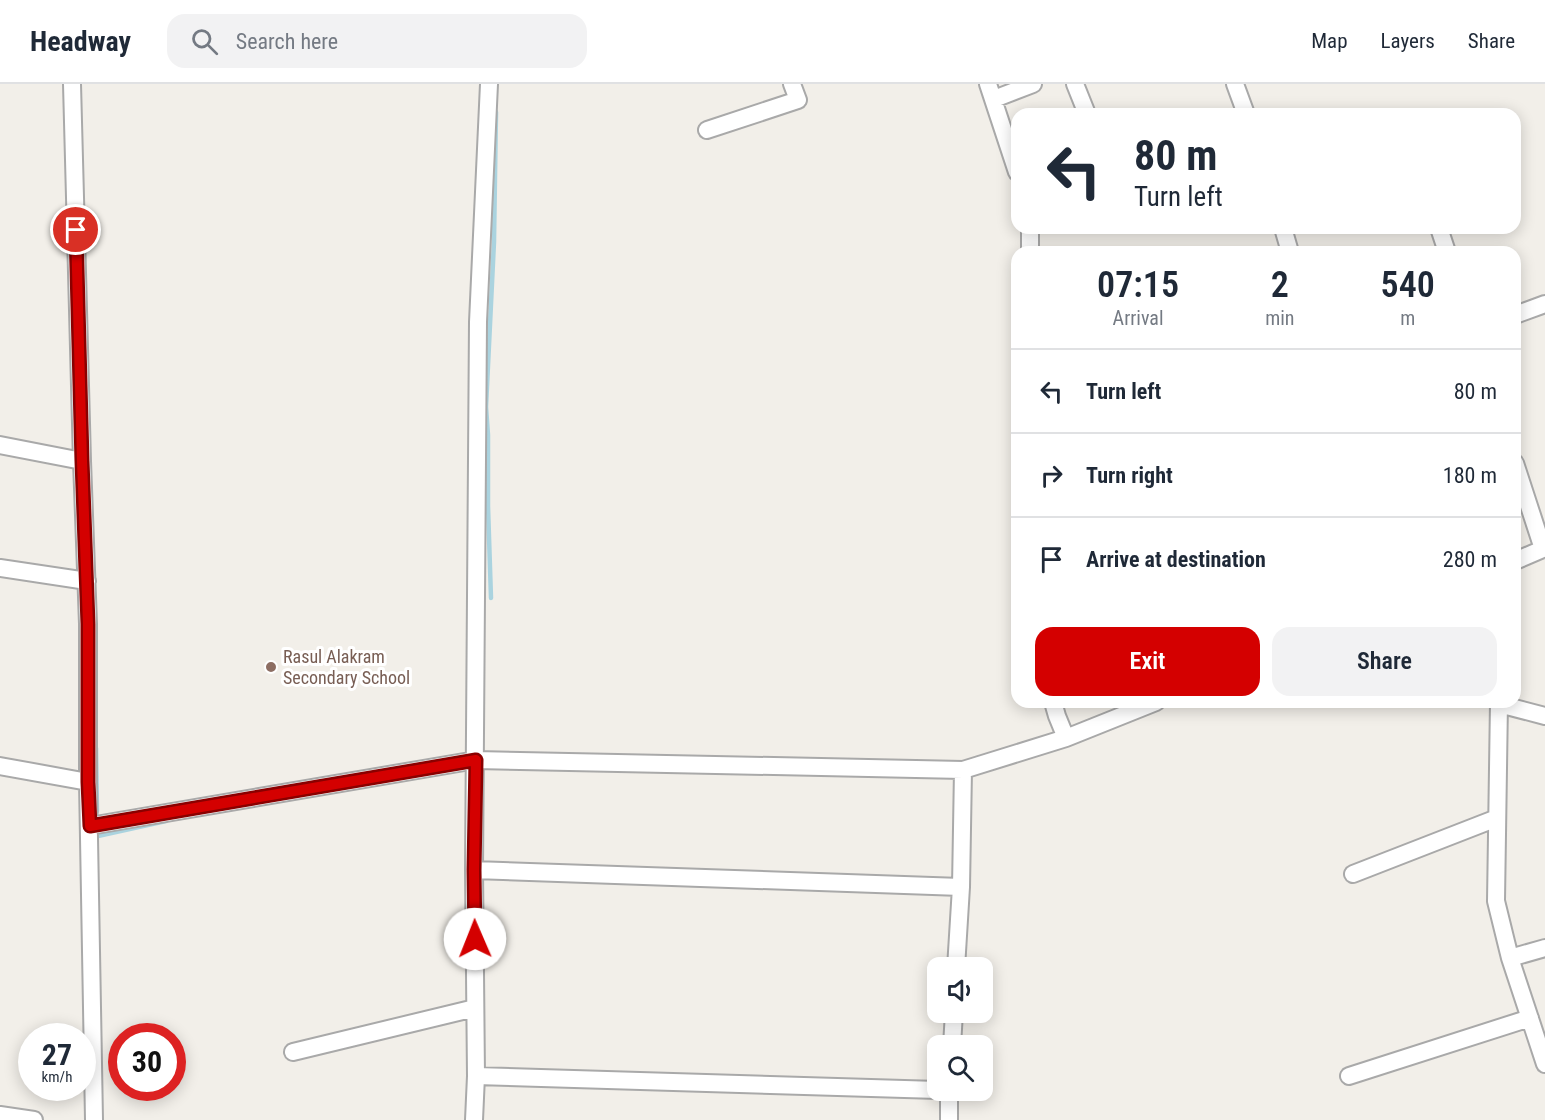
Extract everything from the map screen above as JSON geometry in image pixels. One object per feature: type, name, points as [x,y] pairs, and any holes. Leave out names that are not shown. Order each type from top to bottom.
[{"type":"street","points":[[72,84],[88,624],[88,782],[94,1120]]},
{"type":"street","points":[[474,1120],[478,322],[489,84]]},
{"type":"street","points":[[707,130],[798,100],[792,84]]},
{"type":"street","points":[[1011,154],[991,92],[1033,84]]},
{"type":"street","points":[[1075,84],[1085,108]]},
{"type":"street","points":[[1235,84],[1244,108]]},
{"type":"street","points":[[1521,313],[1545,304]]},
{"type":"street","points":[[0,444],[82,461]]},
{"type":"street","points":[[1521,481],[1544,548],[1521,558]]},
{"type":"street","points":[[0,568],[87,581]]},
{"type":"street","points":[[1055,708],[1066,738]]},
{"type":"street","points":[[90,826],[476,760],[963,770],[1066,738],[1141,708]]},
{"type":"street","points":[[1499,708],[1496,900],[1510,958],[1545,1064]]},
{"type":"street","points":[[1517,708],[1545,716]]},
{"type":"street","points":[[0,766],[88,782]]},
{"type":"street","points":[[957,957],[961,887],[963,770]]},
{"type":"street","points":[[1353,874],[1497,818]]},
{"type":"street","points":[[474,870],[961,887]]},
{"type":"street","points":[[1510,958],[1545,948]]},
{"type":"street","points":[[293,1052],[475,1008]]},
{"type":"street","points":[[1349,1076],[1530,1018]]},
{"type":"street","points":[[476,1076],[927,1090]]},
{"type":"street","points":[[949,1101],[949,1120]]},
{"type":"street","points":[[0,1114],[34,1120]]},
{"type":"waterway","points":[[491,598],[486,407],[494,242],[496,112]]},
{"type":"waterway","points":[[96,748],[97,811]]},
{"type":"waterway","points":[[98,836],[166,821]]},
{"type":"place","name":"Rasul Alakram Secondary School","points":[[271,667]]},
{"type":"route","points":[[76,230],[88,624],[90,826],[476,760],[475,939]]}]
